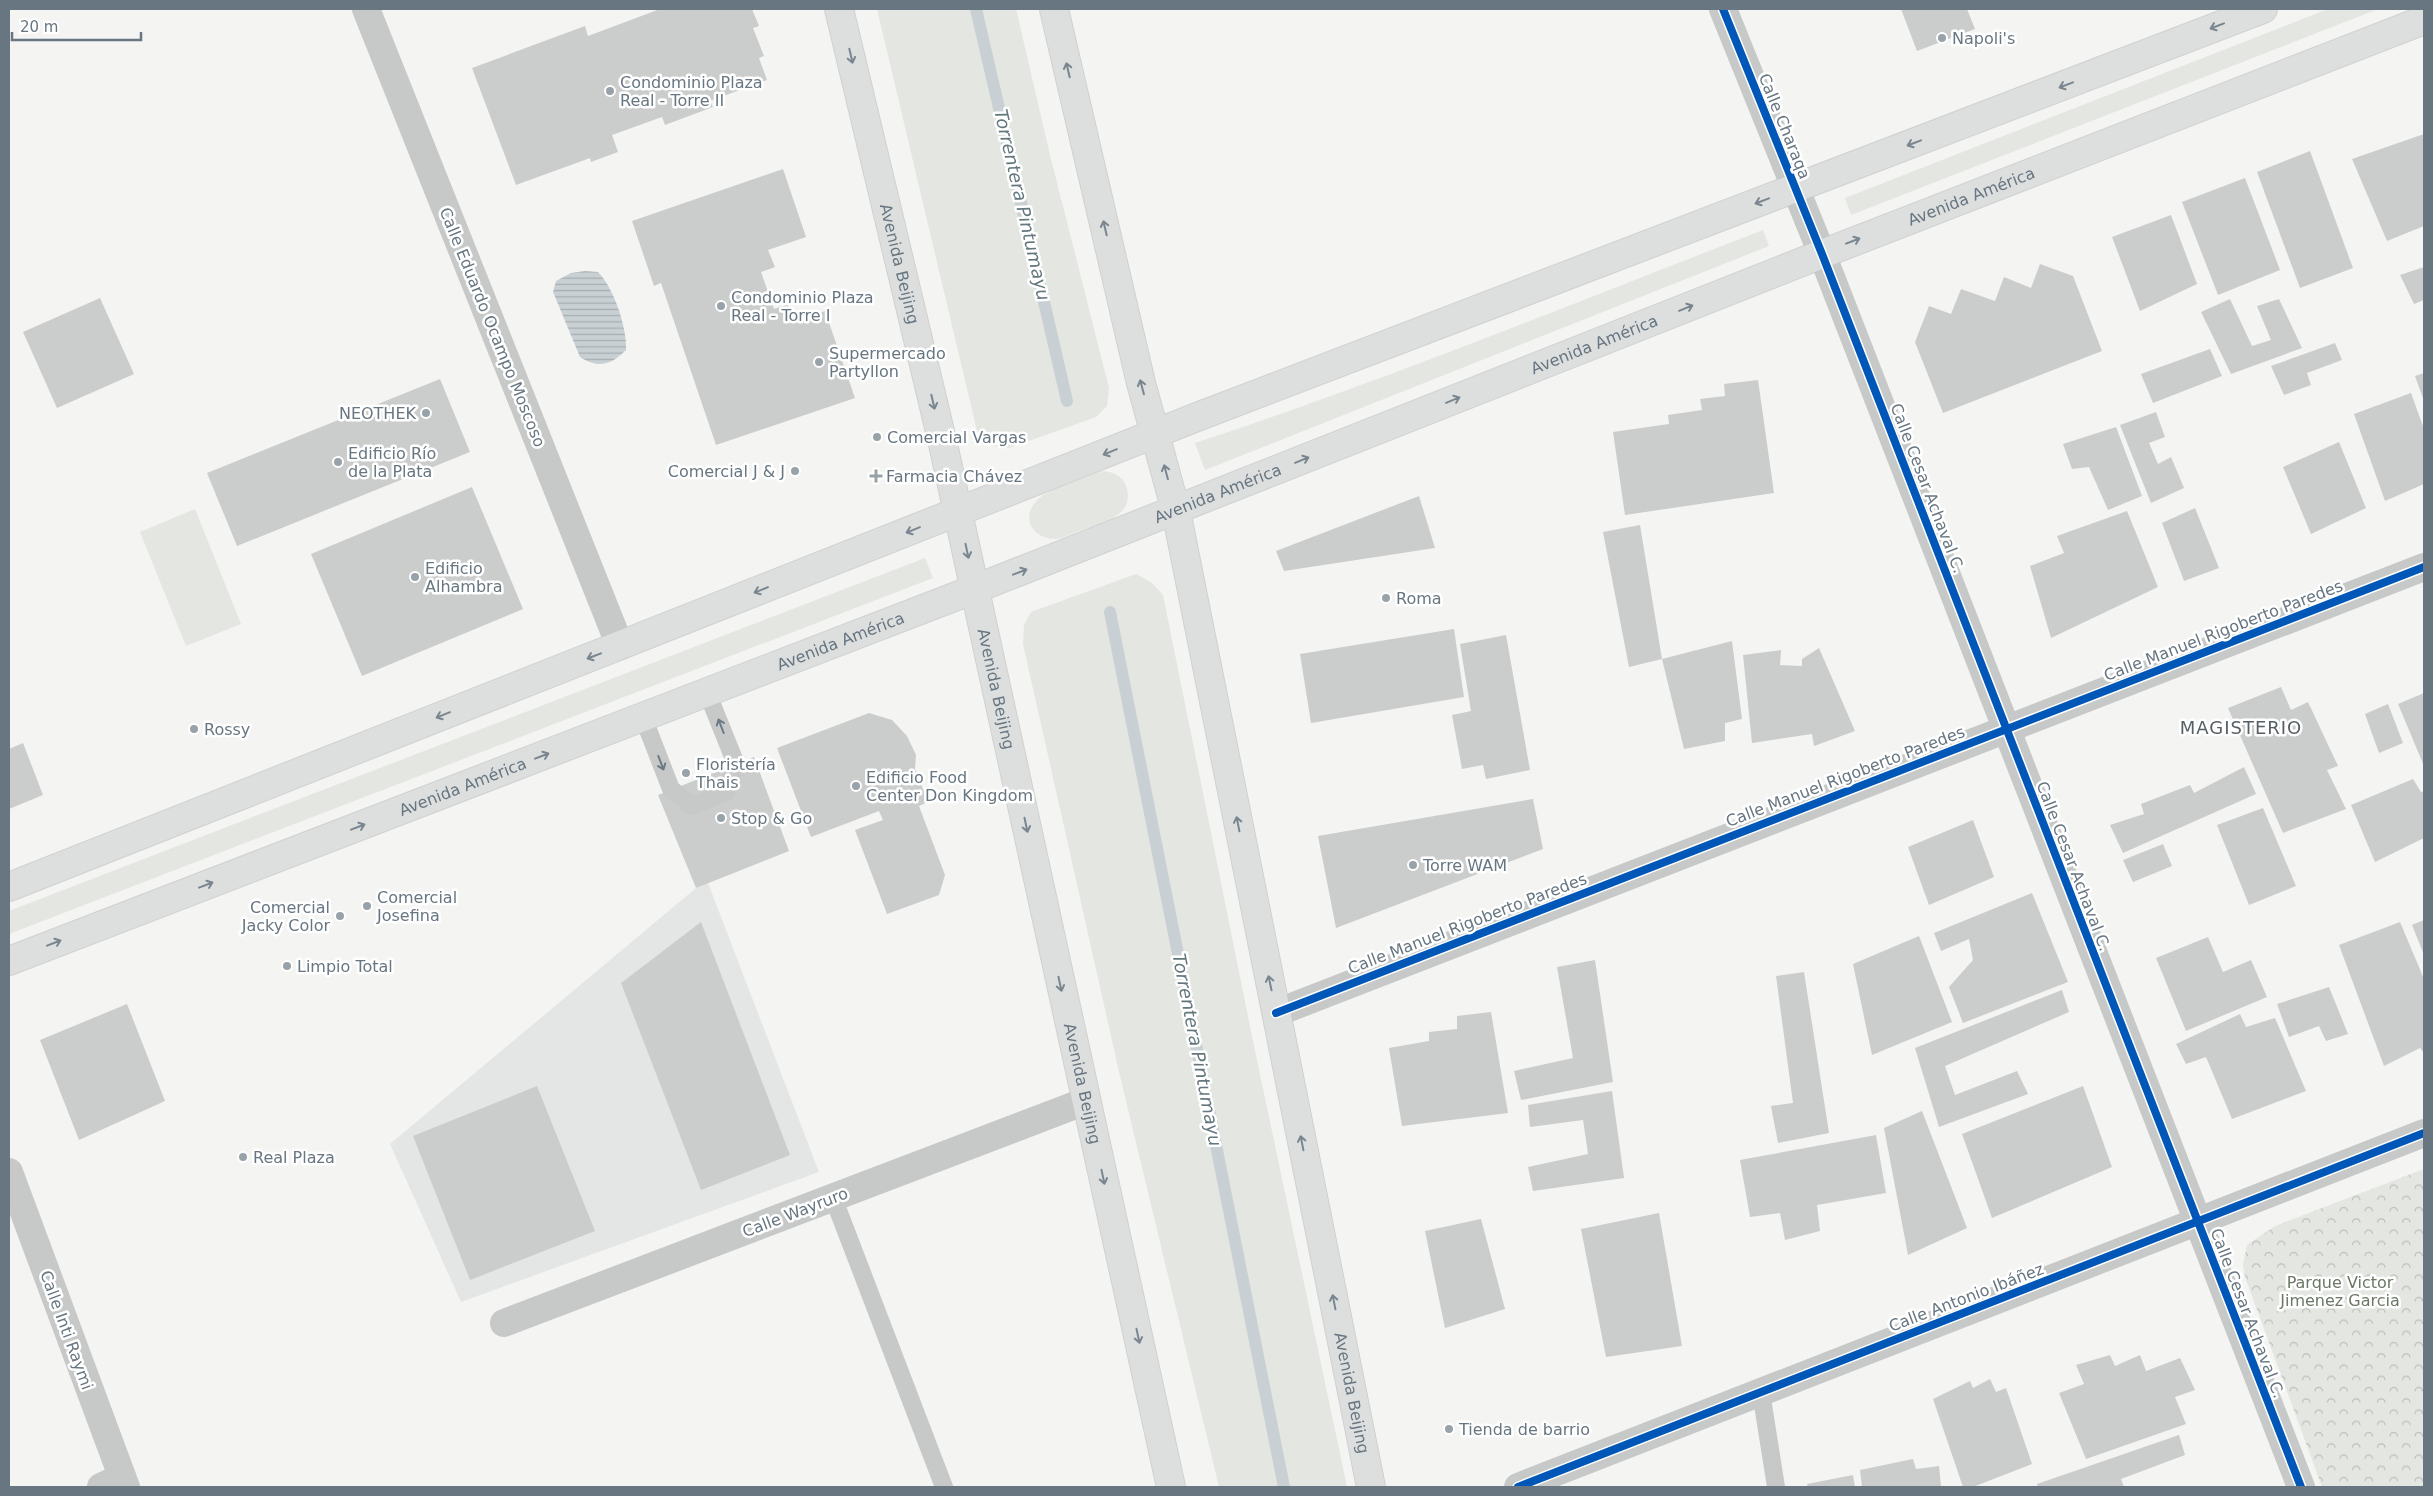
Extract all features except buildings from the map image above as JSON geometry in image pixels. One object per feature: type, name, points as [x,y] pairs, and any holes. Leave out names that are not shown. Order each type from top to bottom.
[{"type":"main road","name":"Avenida Beijing","points":[[839,9],[958,512],[1171,1487]]},
{"type":"main road","name":"Avenida Beijing","points":[[1054,9],[1141,383],[1176,511],[1370,1487]]},
{"type":"main road","points":[[9,887],[1155,434],[2263,9]]},
{"type":"main road","name":"Avenida América","points":[[9,961],[1176,511],[1822,254],[2424,20]]},
{"type":"street","name":"Calle Eduardo Ocampo Moscoso","points":[[366,9],[620,646]]},
{"type":"street","name":"Calle Charaqa","points":[[1723,9],[1822,254]]},
{"type":"street","name":"Calle Cesar Achaval C.","points":[[1822,254],[2301,1487]]},
{"type":"street","name":"Calle Manuel Rigoberto Paredes","points":[[1276,1012],[2424,567]]},
{"type":"street","name":"Calle Wayruro","points":[[504,1323],[1086,1101]]},
{"type":"street","name":"Calle Antonio Ibáñez","points":[[1518,1487],[2197,1220],[2424,1133]]},
{"type":"street","name":"Calle Inti Raymi","points":[[9,1172],[116,1484]]},
{"type":"lane","points":[[644,717],[671,790],[692,806],[726,792],[736,764],[708,692]]},
{"type":"lane","points":[[833,1197],[944,1487]]},
{"type":"lane","points":[[1761,1392],[1776,1487]]},
{"type":"shaded area","points":[[598,272],[604,279],[614,298],[622,320],[626,350],[615,359],[604,364],[593,363],[580,357],[553,292],[556,281],[571,273]]},
{"type":"shaded area","points":[[708,883],[819,1172],[461,1302],[390,1144],[696,888]]},
{"type":"green space","points":[[877,9],[1016,9],[1050,155],[1109,388],[1107,406],[1096,417],[1009,448],[991,446],[977,431]]},
{"type":"green space","points":[[2328,9],[2378,9],[1851,215],[1845,198]]},
{"type":"green space","points":[[1763,230],[1769,246],[1205,470],[1195,443],[1409,367]]},
{"type":"green space","points":[[1102,471],[1117,475],[1126,486],[1128,497],[1126,506],[1120,513],[1103,523],[1058,539],[1039,535],[1034,530],[1030,524],[1029,517],[1035,503],[1042,496],[1062,486]]},
{"type":"green space","points":[[195,509],[241,624],[186,646],[140,532]]},
{"type":"green space","points":[[925,558],[933,578],[9,934],[9,911]]},
{"type":"green space","points":[[1136,574],[1152,583],[1163,595],[1254,1046],[1347,1487],[1219,1487],[1120,1076],[1023,644],[1024,625],[1031,612]]},
{"type":"green space","name":"Parque Victor Jimenez Garcia","points":[[2424,1169],[2424,1487],[2322,1487],[2245,1277],[2243,1265],[2247,1245],[2275,1226]]},
{"type":"waterway","name":"Torrentera Pintumayu","points":[[976,9],[1067,401]]},
{"type":"waterway","name":"Torrentera Pintumayu","points":[[1110,612],[1284,1487]]},
{"type":"cycle path","points":[[1723,9],[1822,254],[2301,1487]]},
{"type":"cycle path","points":[[1276,1013],[2424,567]]},
{"type":"cycle path","points":[[1518,1487],[2424,1133]]},
{"type":"place","name":"Napoli's","points":[[1942,38]]},
{"type":"place","name":"Condominio Plaza Real - Torre II","points":[[610,91]]},
{"type":"place","name":"Condominio Plaza Real - Torre I","points":[[721,306]]},
{"type":"place","name":"Supermercado Partyllon","points":[[819,362]]},
{"type":"place","name":"NEOTHEK","points":[[426,413]]},
{"type":"place","name":"Comercial Vargas","points":[[877,437]]},
{"type":"place","name":"Edificio Río de la Plata","points":[[338,462]]},
{"type":"place","name":"Comercial J & J","points":[[795,471]]},
{"type":"place","name":"Farmacia Chávez","points":[[876,476]]},
{"type":"place","name":"Edificio Alhambra","points":[[415,577]]},
{"type":"place","name":"Roma","points":[[1386,598]]},
{"type":"place","name":"Rossy","points":[[194,729]]},
{"type":"place","name":"Floristería Thais","points":[[686,773]]},
{"type":"place","name":"Edificio Food Center Don Kingdom","points":[[856,786]]},
{"type":"place","name":"Stop & Go","points":[[721,818]]},
{"type":"place","name":"Torre WAM","points":[[1413,865]]},
{"type":"place","name":"Comercial Josefina","points":[[367,906]]},
{"type":"place","name":"Comercial Jacky Color","points":[[340,916]]},
{"type":"place","name":"Limpio Total","points":[[287,966]]},
{"type":"place","name":"Real Plaza","points":[[243,1157]]},
{"type":"place","name":"Tienda de barrio","points":[[1449,1429]]},
{"type":"district","name":"MAGISTERIO","points":[[2241,728]]}]
